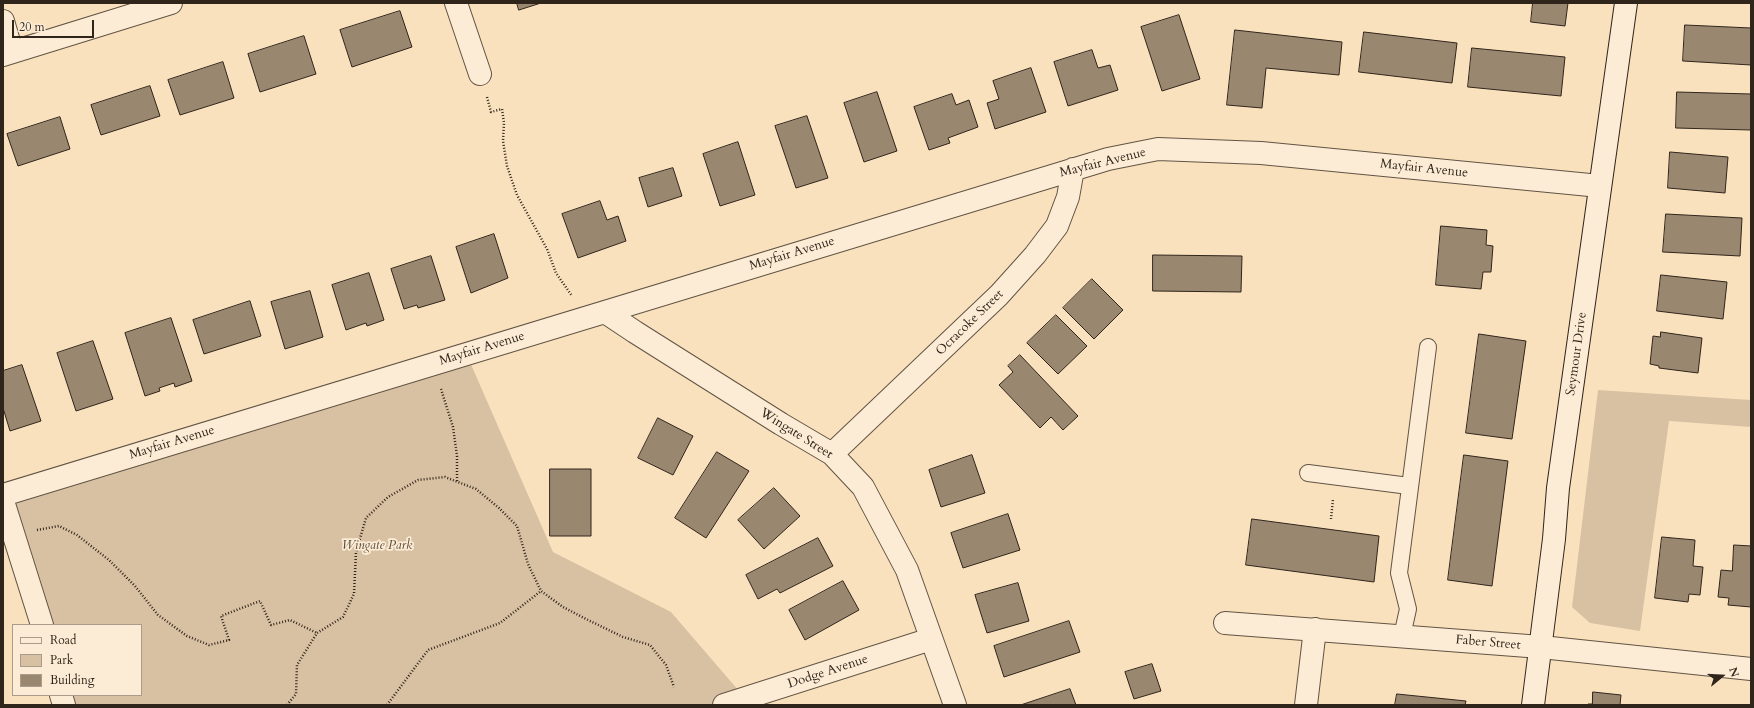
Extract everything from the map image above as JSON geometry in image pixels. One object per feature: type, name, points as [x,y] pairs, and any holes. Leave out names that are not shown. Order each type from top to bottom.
[{"type":"street","points":[[3,21],[8,53],[171,3]]},
{"type":"street","points":[[456,3],[480,74]]},
{"type":"street","name":"Seymour Drive","points":[[1533,705],[1554,539],[1558,488],[1626,3]]},
{"type":"street","name":"Mayfair Avenue","points":[[3,495],[1073,169],[1108,159],[1158,149],[1261,153],[1600,186]]},
{"type":"street","name":"Ocracoke Street","points":[[832,454],[999,295],[1036,254],[1057,226],[1068,197],[1073,169]]},
{"type":"street","name":"Wingate Street","points":[[605,312],[781,424],[832,454],[863,487],[907,570],[955,705]]},
{"type":"street","points":[[3,501],[42,624]]},
{"type":"street","name":"Faber Street","points":[[1225,622],[1541,647],[1751,669]]},
{"type":"street","points":[[1306,705],[1315,629]]},
{"type":"street","name":"Dodge Avenue","points":[[724,705],[931,639]]},
{"type":"lane","points":[[1402,636],[1408,609],[1399,573],[1428,347]]},
{"type":"lane","points":[[1308,473],[1409,486]]},
{"type":"path","points":[[480,74],[491,112],[502,109],[504,123],[503,141],[507,166],[517,195],[546,249],[556,273],[572,296],[580,319]]},
{"type":"path","points":[[440,387],[453,427],[457,456],[457,482]]},
{"type":"path","points":[[287,705],[296,694],[297,665],[317,633],[343,617],[354,594],[356,552],[366,518],[388,497],[418,480],[444,477],[476,489],[499,508],[517,526],[528,564],[540,591],[563,607],[586,619],[623,637],[650,645],[666,665],[674,688]]},
{"type":"path","points":[[35,530],[59,526],[77,535],[108,560],[135,586],[158,615],[187,636],[209,645],[229,640],[221,616],[260,601],[271,625],[290,620],[317,633]]},
{"type":"path","points":[[387,705],[428,650],[500,623],[540,591]]},
{"type":"green space","name":"Wingate Park","points":[[466,353],[553,552],[671,612],[745,698],[724,705],[64,705],[61,696],[142,696],[142,624],[42,624],[3,501]]},
{"type":"green space","points":[[1598,390],[1751,400],[1751,427],[1669,421],[1640,631],[1590,623],[1572,607]]},
{"type":"building","points":[[517,3],[541,3],[519,10]]},
{"type":"building","points":[[1533,3],[1568,3],[1565,26],[1531,22]]},
{"type":"building","points":[[400,11],[412,47],[352,67],[340,30]]},
{"type":"building","points":[[1179,15],[1200,79],[1162,91],[1141,27]]},
{"type":"building","points":[[1685,25],[1751,28],[1751,65],[1683,61]]},
{"type":"building","points":[[1235,30],[1342,42],[1339,75],[1266,68],[1262,108],[1227,105]]},
{"type":"building","points":[[1364,32],[1457,43],[1452,83],[1359,72]]},
{"type":"building","points":[[304,36],[316,74],[260,92],[248,54]]},
{"type":"building","points":[[1472,48],[1565,57],[1561,96],[1468,87]]},
{"type":"building","points":[[1092,50],[1098,68],[1110,65],[1118,90],[1068,106],[1054,62]]},
{"type":"building","points":[[223,62],[234,98],[180,115],[168,80]]},
{"type":"building","points":[[1031,68],[1046,112],[995,129],[987,103],[999,99],[993,81]]},
{"type":"building","points":[[150,86],[160,116],[101,135],[91,105]]},
{"type":"building","points":[[877,92],[897,151],[864,162],[844,103]]},
{"type":"building","points":[[1677,92],[1751,94],[1751,130],[1676,128]]},
{"type":"building","points":[[952,94],[956,105],[969,100],[978,127],[948,138],[950,143],[929,150],[914,107]]},
{"type":"building","points":[[807,116],[828,178],[796,188],[775,126]]},
{"type":"building","points":[[60,117],[70,149],[18,166],[7,134]]},
{"type":"building","points":[[738,142],[755,195],[720,206],[703,154]]},
{"type":"building","points":[[1670,152],[1728,157],[1725,193],[1668,188]]},
{"type":"building","points":[[673,168],[682,196],[648,207],[639,178]]},
{"type":"building","points":[[600,201],[607,220],[618,216],[626,241],[578,258],[562,214]]},
{"type":"building","points":[[1666,214],[1742,218],[1740,256],[1663,252]]},
{"type":"building","points":[[1441,226],[1487,230],[1486,245],[1493,246],[1491,272],[1483,272],[1481,289],[1436,285]]},
{"type":"building","points":[[494,234],[508,278],[471,293],[456,247]]},
{"type":"building","points":[[1153,255],[1242,256],[1241,292],[1153,291]]},
{"type":"building","points":[[431,256],[445,300],[418,308],[417,305],[404,309],[391,269]]},
{"type":"building","points":[[369,273],[384,320],[367,326],[366,323],[346,330],[332,285]]},
{"type":"building","points":[[1661,275],[1727,282],[1723,319],[1657,311]]},
{"type":"building","points":[[1092,279],[1123,310],[1094,339],[1063,308]]},
{"type":"building","points":[[310,291],[323,337],[285,349],[271,302]]},
{"type":"building","points":[[250,301],[261,336],[204,354],[193,320]]},
{"type":"building","points":[[1056,315],[1087,346],[1058,374],[1027,343]]},
{"type":"building","points":[[171,318],[192,381],[175,387],[174,383],[159,388],[160,391],[145,396],[125,333]]},
{"type":"building","points":[[1661,332],[1702,338],[1698,373],[1659,368],[1659,366],[1650,364],[1653,336],[1660,337]]},
{"type":"building","points":[[1479,334],[1526,341],[1512,439],[1466,433]]},
{"type":"building","points":[[93,341],[113,399],[76,411],[57,353]]},
{"type":"building","points":[[1020,355],[1078,416],[1063,430],[1051,417],[1040,428],[999,385],[1013,372],[1008,366]]},
{"type":"building","points":[[22,365],[41,421],[10,431],[3,408],[3,371]]},
{"type":"building","points":[[658,418],[693,436],[673,475],[638,458]]},
{"type":"building","points":[[717,452],[749,471],[706,538],[675,518]]},
{"type":"building","points":[[972,455],[985,493],[941,507],[929,470]]},
{"type":"building","points":[[1464,455],[1508,461],[1492,586],[1448,580]]},
{"type":"building","points":[[550,469],[591,469],[591,536],[550,536]]},
{"type":"building","points":[[774,488],[800,516],[764,549],[738,520]]},
{"type":"building","points":[[1008,514],[1020,550],[963,568],[951,533]]},
{"type":"building","points":[[1252,519],[1379,536],[1374,582],[1246,565]]},
{"type":"building","points":[[1662,537],[1695,540],[1693,566],[1703,567],[1700,595],[1689,594],[1688,602],[1655,598]]},
{"type":"building","points":[[818,538],[833,566],[780,593],[777,589],[758,599],[746,575]]},
{"type":"building","points":[[1734,545],[1751,546],[1751,607],[1728,605],[1729,598],[1718,597],[1721,570],[1732,571]]},
{"type":"building","points":[[843,581],[859,610],[805,640],[789,610]]},
{"type":"building","points":[[1018,583],[1029,621],[987,633],[975,595]]},
{"type":"building","points":[[1069,621],[1080,652],[1004,677],[994,646]]},
{"type":"building","points":[[1152,664],[1161,691],[1134,699],[1125,672]]},
{"type":"building","points":[[1070,689],[1076,705],[1021,705]]},
{"type":"building","points":[[1593,692],[1621,695],[1620,705],[1588,705],[1592,704]]},
{"type":"building","points":[[1397,694],[1466,701],[1465,705],[1395,705]]}]
